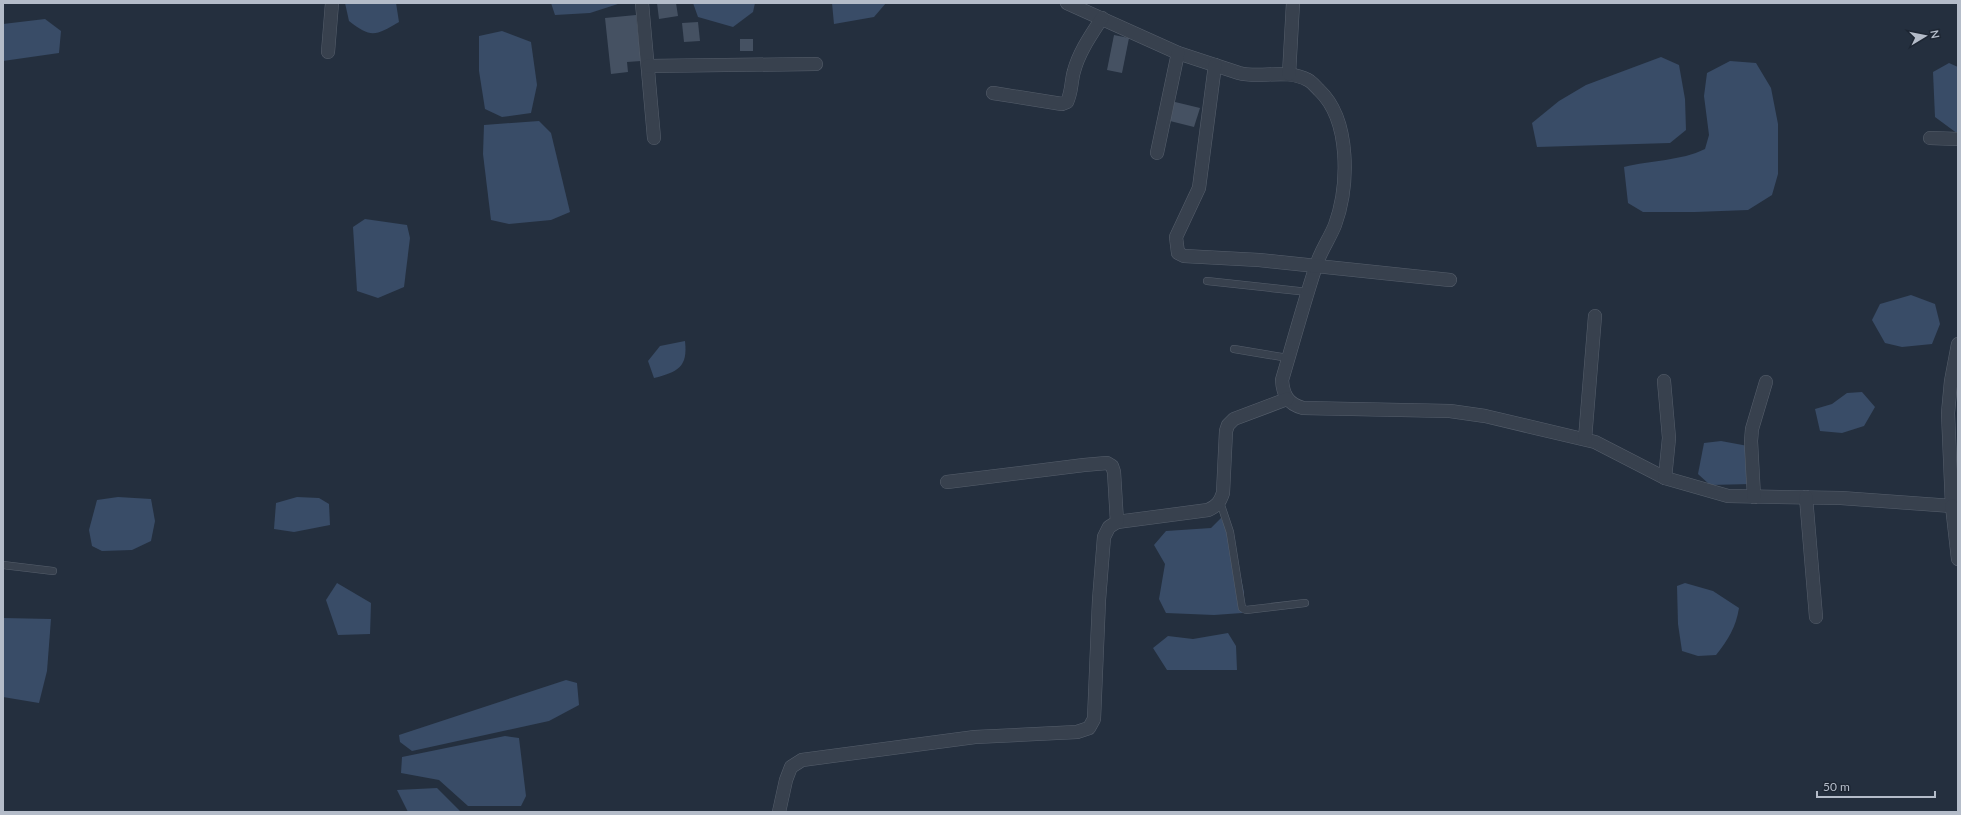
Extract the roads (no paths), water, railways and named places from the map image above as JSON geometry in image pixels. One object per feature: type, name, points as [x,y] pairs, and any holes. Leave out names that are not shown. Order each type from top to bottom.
[{"type":"street","points":[[328,52],[332,3]]},
{"type":"street","points":[[642,3],[654,138]]},
{"type":"street","points":[[1068,3],[1178,53],[1248,76],[1289,74],[1309,80],[1327,97],[1333,108],[1342,140],[1344,184],[1335,225],[1315,266],[1282,380],[1283,391],[1287,399],[1294,406],[1303,408],[1450,411],[1472,414],[1595,442],[1665,478],[1728,496],[1841,498],[1952,506]]},
{"type":"street","points":[[1289,74],[1293,3]]},
{"type":"street","points":[[993,93],[1062,104],[1067,102],[1070,95],[1074,71],[1083,49],[1102,18]]},
{"type":"street","points":[[1157,153],[1178,53]]},
{"type":"street","points":[[648,66],[816,64]]},
{"type":"street","points":[[1215,65],[1199,188],[1176,238],[1178,253],[1184,256],[1259,260],[1450,280]]},
{"type":"street","points":[[1930,138],[1958,139]]},
{"type":"street","points":[[1585,439],[1595,316]]},
{"type":"street","points":[[1958,344],[1955,381],[1948,413],[1954,454],[1952,506],[1958,559]]},
{"type":"street","points":[[1664,381],[1669,438],[1665,478]]},
{"type":"street","points":[[1754,497],[1751,441],[1752,429],[1766,382]]},
{"type":"street","points":[[779,812],[791,766],[802,760],[975,737],[1077,732],[1090,728],[1094,719],[1099,600],[1104,537],[1109,527],[1117,522],[1208,510],[1215,507],[1220,502],[1223,492],[1226,432],[1228,425],[1234,419],[1287,399]]},
{"type":"street","points":[[947,482],[1107,463],[1112,466],[1114,472],[1117,522]]},
{"type":"street","points":[[1806,497],[1816,617]]},
{"type":"lane","points":[[1207,281],[1308,292]]},
{"type":"lane","points":[[1234,348],[1288,358]]},
{"type":"lane","points":[[1220,502],[1230,532],[1242,608],[1246,610],[1305,604]]},
{"type":"lane","points":[[3,564],[54,571]]},
{"type":"water","points":[[345,3],[396,3],[399,22],[378,32],[368,32],[349,21]]},
{"type":"water","points":[[551,3],[621,3],[590,13],[555,15]]},
{"type":"water","points":[[693,3],[755,3],[753,12],[733,27],[698,17]]},
{"type":"water","points":[[832,3],[886,3],[874,17],[834,24]]},
{"type":"water","points":[[45,19],[61,31],[59,53],[3,61],[3,24]]},
{"type":"water","points":[[502,31],[531,42],[537,85],[531,113],[502,117],[485,109],[479,71],[479,36]]},
{"type":"water","points":[[1661,57],[1679,65],[1685,99],[1686,130],[1670,143],[1537,147],[1532,123],[1559,101],[1586,85]]},
{"type":"water","points":[[1730,61],[1756,63],[1771,88],[1778,124],[1778,174],[1772,195],[1748,210],[1643,212],[1628,203],[1624,167],[1686,156],[1705,149],[1709,135],[1704,96],[1707,73]]},
{"type":"water","points":[[1949,63],[1958,67],[1958,134],[1935,117],[1933,72]]},
{"type":"water","points":[[539,121],[551,133],[570,212],[551,220],[509,224],[491,220],[483,154],[484,125]]},
{"type":"water","points":[[365,219],[407,225],[410,238],[404,287],[378,298],[357,291],[353,227]]},
{"type":"water","points":[[1911,295],[1935,304],[1940,324],[1932,344],[1902,347],[1885,343],[1872,320],[1880,304]]},
{"type":"water","points":[[685,341],[685,357],[680,367],[675,371],[654,378],[648,361],[660,346]]},
{"type":"water","points":[[1862,392],[1875,407],[1864,426],[1842,433],[1820,431],[1815,409],[1832,404],[1847,393]]},
{"type":"water","points":[[1721,441],[1748,446],[1751,484],[1710,485],[1698,474],[1704,443]]},
{"type":"water","points":[[118,497],[151,499],[155,521],[151,541],[132,550],[102,551],[92,546],[89,530],[97,500]]},
{"type":"water","points":[[297,497],[319,498],[329,504],[330,525],[294,532],[274,529],[276,503]]},
{"type":"water","points":[[1221,518],[1233,543],[1244,592],[1242,613],[1214,615],[1166,613],[1159,599],[1165,564],[1154,545],[1166,531],[1211,528]]},
{"type":"water","points":[[337,583],[371,603],[370,634],[338,635],[326,600]]},
{"type":"water","points":[[1685,583],[1713,591],[1739,608],[1731,633],[1716,655],[1698,656],[1682,651],[1678,624],[1677,586]]},
{"type":"water","points":[[3,618],[51,619],[47,671],[39,703],[3,697]]},
{"type":"water","points":[[1228,633],[1236,646],[1237,670],[1167,670],[1153,648],[1168,636],[1193,639]]},
{"type":"water","points":[[566,680],[577,683],[579,705],[549,721],[412,751],[400,742],[399,735]]},
{"type":"water","points":[[505,736],[519,738],[526,796],[521,806],[468,806],[439,780],[401,773],[402,757]]},
{"type":"water","points":[[437,788],[461,812],[408,812],[397,790]]}]
